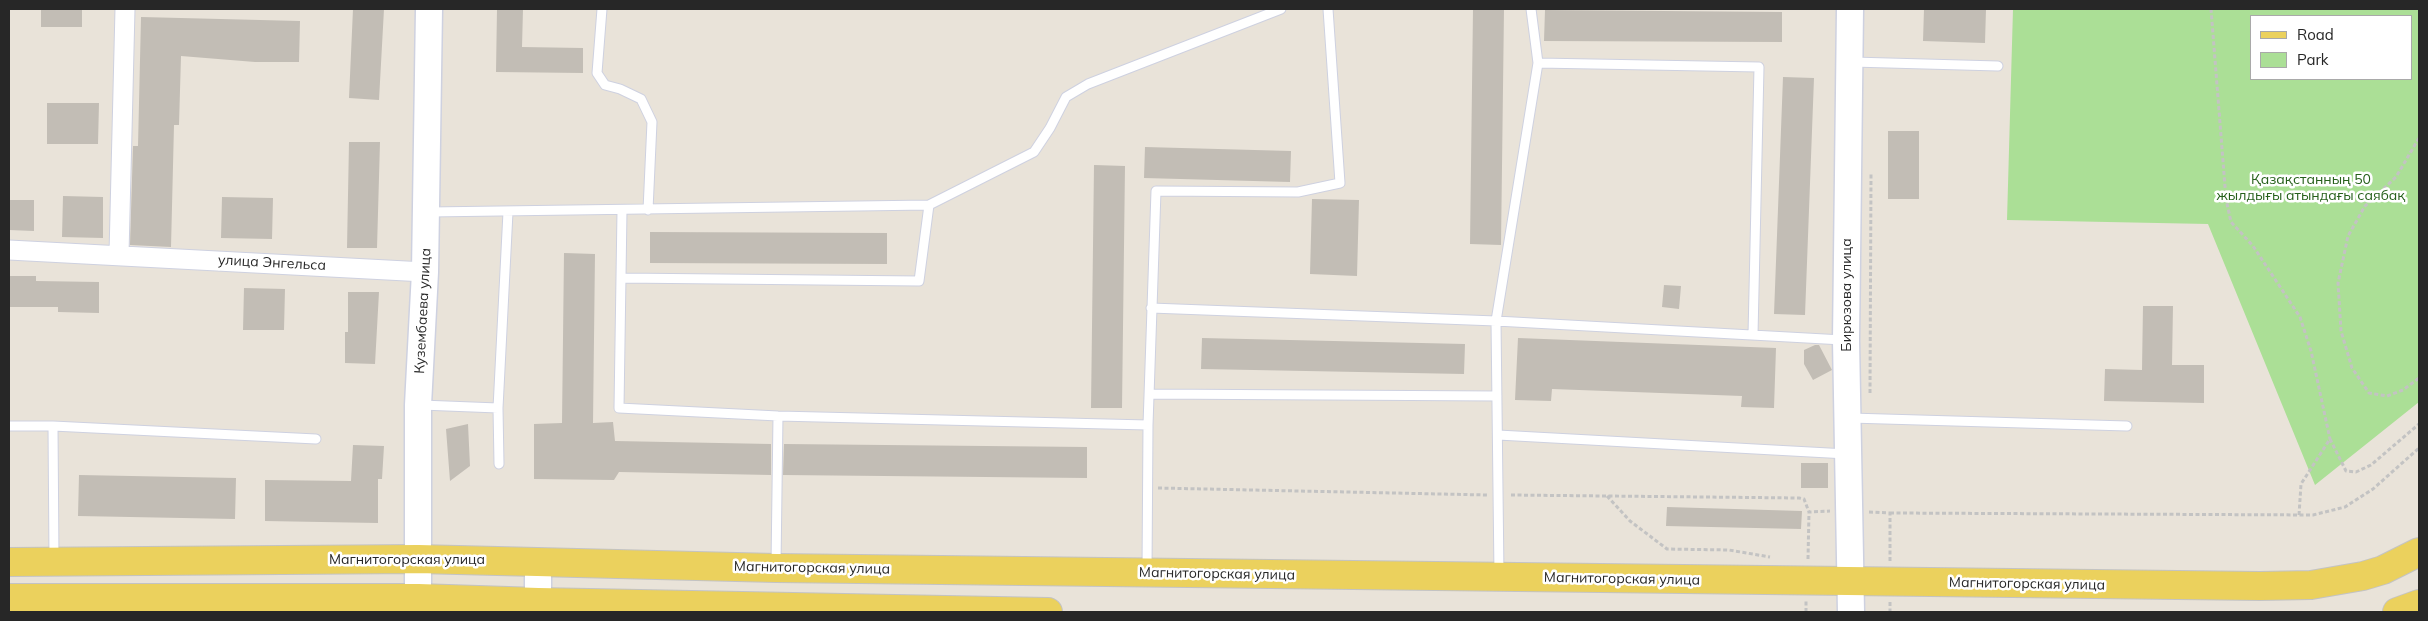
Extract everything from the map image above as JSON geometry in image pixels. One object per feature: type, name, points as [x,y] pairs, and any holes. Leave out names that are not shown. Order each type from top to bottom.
[{"type":"main road","name":"Магнитогорская улица","points":[[9,562],[418,559],[776,568],[1499,577],[1804,568],[1851,582],[2311,585],[2363,576],[2383,570],[2419,552]]},
{"type":"main road","points":[[9,598],[52,602],[1048,612]]},
{"type":"main road","points":[[2397,612],[2419,604]]},
{"type":"street","points":[[119,254],[125,9]]},
{"type":"street","name":"Кузембаева улица","points":[[418,605],[418,405],[426,272],[429,9]]},
{"type":"street","name":"Бирюзова улица","points":[[1850,9],[1846,340],[1859,418],[1848,454],[1864,509],[1851,582],[1851,612]]},
{"type":"street","name":"улица Энгельса","points":[[9,250],[119,254],[426,272]]},
{"type":"street","points":[[538,562],[538,607]]},
{"type":"lane","points":[[602,9],[597,73],[605,85],[620,89],[641,99],[652,122],[648,210]]},
{"type":"lane","points":[[426,212],[622,211],[929,205],[1034,152],[1050,128],[1066,98],[1088,84],[1281,9]]},
{"type":"lane","points":[[1146,573],[1151,308],[1156,191],[1298,192],[1340,183],[1328,9]]},
{"type":"lane","points":[[1499,577],[1496,321],[1538,63],[1531,9]]},
{"type":"lane","points":[[1849,61],[1998,66]]},
{"type":"lane","points":[[1538,63],[1759,66],[1753,335]]},
{"type":"lane","points":[[621,278],[919,281],[929,205]]},
{"type":"lane","points":[[622,211],[619,408],[778,416],[1148,425]]},
{"type":"lane","points":[[499,464],[498,408],[508,212]]},
{"type":"lane","points":[[1151,308],[1496,321],[1846,340]]},
{"type":"lane","points":[[1149,394],[1497,396]]},
{"type":"lane","points":[[418,405],[498,408]]},
{"type":"lane","points":[[776,568],[778,416]]},
{"type":"lane","points":[[1859,418],[2127,426]]},
{"type":"lane","points":[[9,426],[53,426],[316,439]]},
{"type":"lane","points":[[53,426],[54,562]]},
{"type":"lane","points":[[1498,435],[1848,454]]},
{"type":"path","points":[[2211,9],[2226,199],[2231,222],[2253,246],[2300,317],[2311,351],[2330,439],[2346,471],[2356,472],[2372,464],[2419,424]]},
{"type":"path","points":[[2419,138],[2396,177],[2365,206],[2348,236],[2338,283],[2341,331],[2352,368],[2369,393],[2388,396],[2403,390],[2419,378]]},
{"type":"path","points":[[1859,418],[1871,170]]},
{"type":"path","points":[[2299,515],[2301,484],[2330,439]]},
{"type":"path","points":[[1809,512],[1864,509],[1890,513],[2313,515],[2345,507],[2373,489],[2419,448]]},
{"type":"path","points":[[1147,488],[1498,495],[1799,498],[1804,499],[1809,512],[1804,568],[1806,612]]},
{"type":"path","points":[[1606,496],[1630,521],[1668,549],[1729,550],[1771,557]]},
{"type":"path","points":[[1890,513],[1890,612]]},
{"type":"green space","name":"Қазақстанның 50 жылдығы атындағы саябақ","points":[[2013,9],[2419,9],[2419,402],[2315,485],[2208,224],[2007,220]]},
{"type":"building","points":[[41,9],[82,9],[82,27],[41,27]]},
{"type":"building","points":[[353,9],[384,9],[379,100],[349,98]]},
{"type":"building","points":[[497,9],[523,9],[522,47],[583,48],[583,73],[496,72]]},
{"type":"building","points":[[1473,9],[1504,9],[1501,245],[1470,244]]},
{"type":"building","points":[[1924,9],[1986,9],[1985,43],[1923,41]]},
{"type":"building","points":[[1545,10],[1782,12],[1782,42],[1544,41]]},
{"type":"building","points":[[141,17],[300,21],[299,62],[255,62],[181,56],[179,125],[174,125],[171,247],[130,245],[133,146],[138,146]]},
{"type":"building","points":[[1783,77],[1814,78],[1805,315],[1774,314]]},
{"type":"building","points":[[47,103],[99,103],[98,144],[47,144]]},
{"type":"building","points":[[1888,131],[1919,131],[1919,199],[1888,199]]},
{"type":"building","points":[[349,142],[380,142],[377,248],[347,248]]},
{"type":"building","points":[[1145,147],[1291,151],[1290,182],[1144,178]]},
{"type":"building","points":[[1094,165],[1125,166],[1122,408],[1091,408]]},
{"type":"building","points":[[63,196],[103,197],[103,238],[62,237]]},
{"type":"building","points":[[222,197],[273,198],[272,239],[221,238]]},
{"type":"building","points":[[1312,199],[1359,200],[1357,276],[1310,274]]},
{"type":"building","points":[[9,200],[34,200],[34,231],[9,230]]},
{"type":"building","points":[[650,232],[887,233],[887,264],[650,263]]},
{"type":"building","points":[[564,253],[595,254],[593,423],[613,422],[615,441],[771,444],[771,475],[619,472],[614,480],[534,479],[534,424],[562,423]]},
{"type":"building","points":[[9,276],[36,276],[36,281],[99,282],[99,313],[58,312],[58,307],[9,307]]},
{"type":"building","points":[[1664,285],[1681,286],[1679,309],[1662,307]]},
{"type":"building","points":[[244,288],[285,289],[284,330],[243,330]]},
{"type":"building","points":[[348,292],[379,292],[375,364],[345,363],[345,332],[348,332]]},
{"type":"building","points":[[2143,306],[2173,306],[2172,365],[2204,365],[2204,403],[2104,401],[2105,369],[2142,370]]},
{"type":"building","points":[[1202,338],[1465,344],[1464,374],[1201,369]]},
{"type":"building","points":[[1518,338],[1776,348],[1774,408],[1741,407],[1742,396],[1552,389],[1551,401],[1515,400]]},
{"type":"building","points":[[1819,345],[1832,370],[1813,380],[1804,364],[1804,350]]},
{"type":"building","points":[[468,424],[470,466],[450,481],[446,429]]},
{"type":"building","points":[[784,444],[1087,447],[1087,478],[783,475]]},
{"type":"building","points":[[353,445],[384,446],[382,479],[378,479],[378,523],[265,521],[265,480],[351,481]]},
{"type":"building","points":[[1801,463],[1828,463],[1828,488],[1801,488]]},
{"type":"building","points":[[79,475],[236,478],[235,519],[78,516]]},
{"type":"building","points":[[1667,507],[1802,511],[1801,529],[1666,526]]}]
